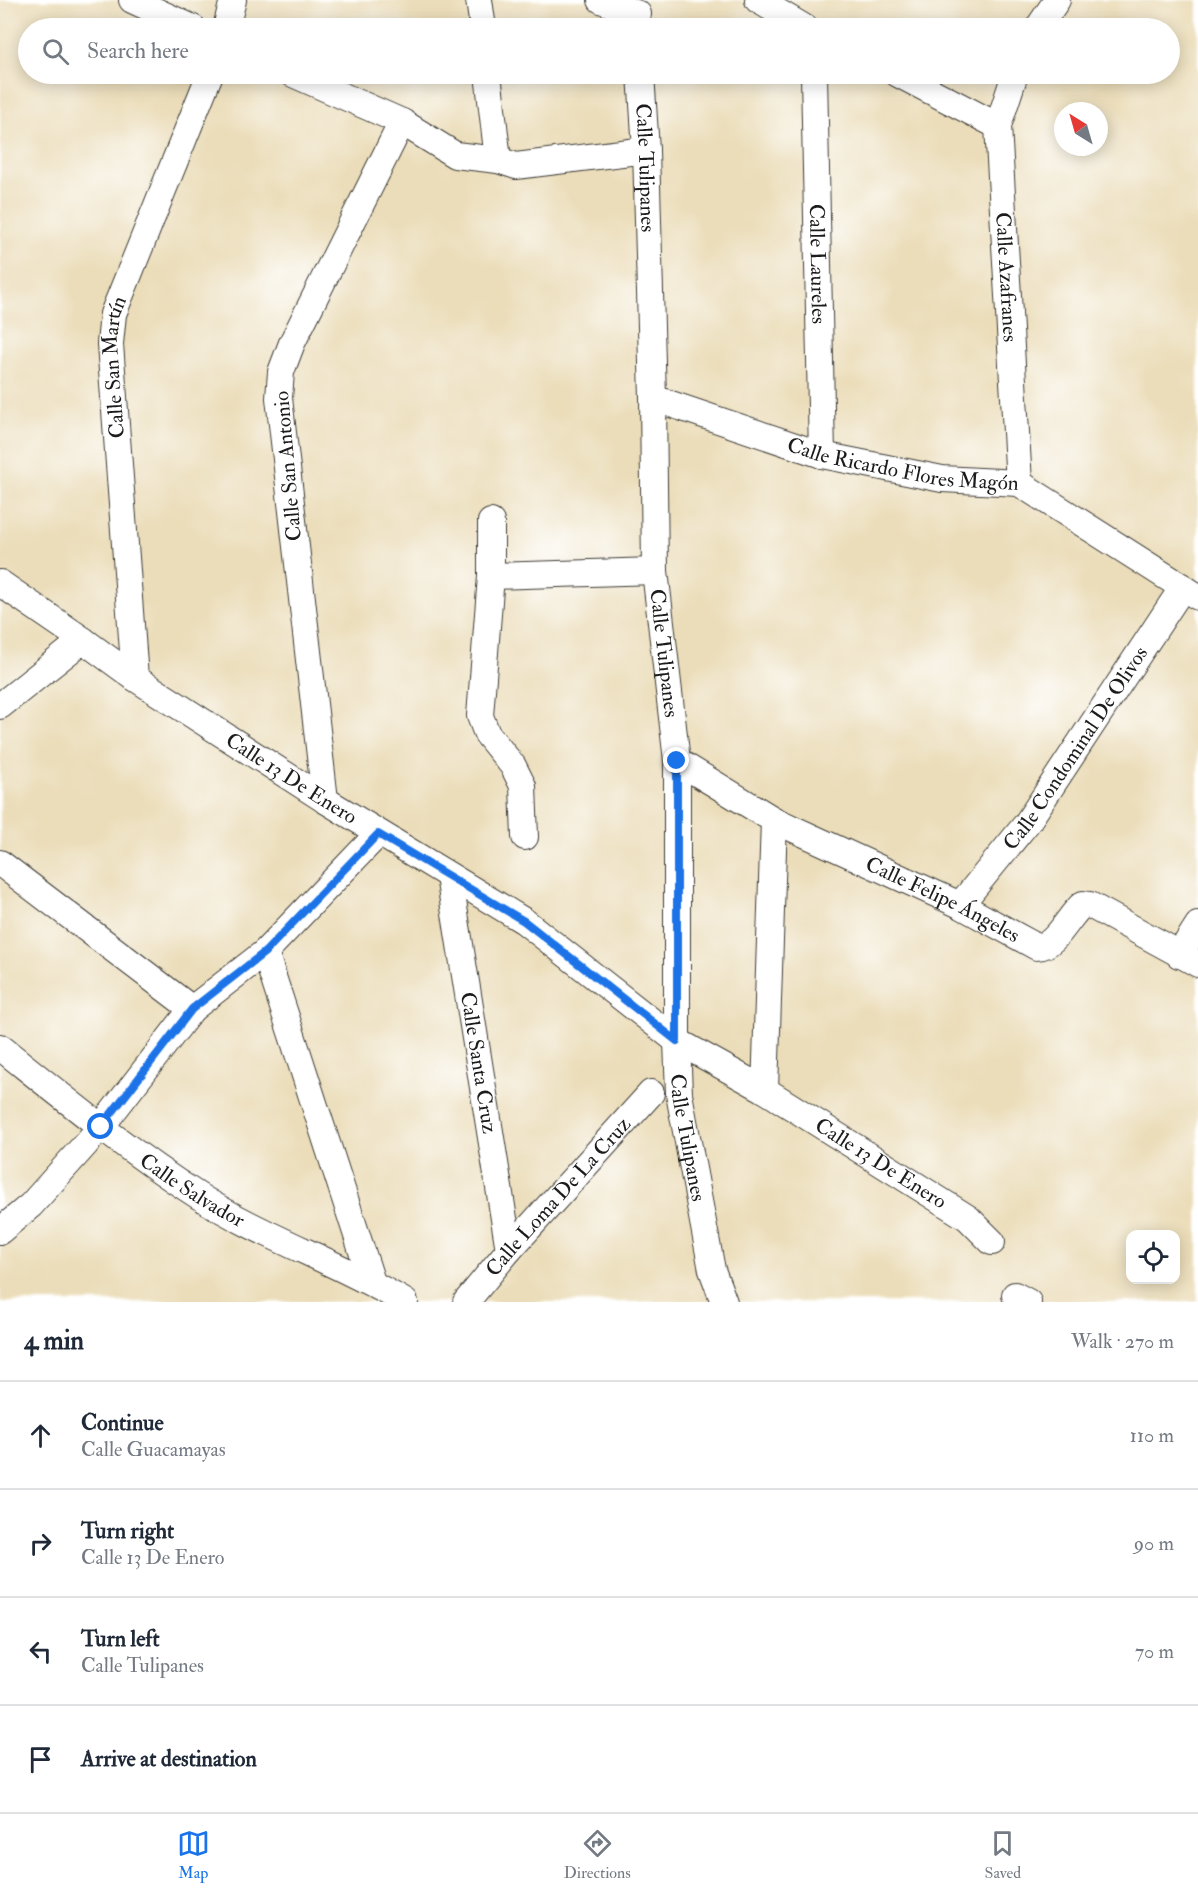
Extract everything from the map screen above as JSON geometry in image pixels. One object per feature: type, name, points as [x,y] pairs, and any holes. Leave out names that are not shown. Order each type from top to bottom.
[{"type":"street","points":[[132,0],[172,18]]},
{"type":"street","points":[[228,18],[233,0]]},
{"type":"street","points":[[479,0],[482,18]]},
{"type":"street","points":[[601,0],[637,14]]},
{"type":"street","points":[[758,0],[789,18]]},
{"type":"street","points":[[1045,18],[1057,0]]},
{"type":"street","name":"Calle San Martín","points":[[135,678],[110,344],[113,314],[206,84]]},
{"type":"street","points":[[316,84],[402,122],[455,155],[498,160],[516,166],[646,150]]},
{"type":"street","points":[[489,84],[498,160]]},
{"type":"street","name":"Calle Tulipanes","points":[[642,84],[646,150],[653,398],[655,572],[677,761],[679,1094],[712,1270],[724,1302]]},
{"type":"street","name":"Calle Laureles","points":[[814,84],[822,455]]},
{"type":"street","points":[[917,84],[998,126]]},
{"type":"street","name":"Calle Azafranes","points":[[1012,84],[998,126],[1019,483]]},
{"type":"street","name":"Calle San Antonio","points":[[325,800],[279,398],[281,372],[292,343],[402,122]]},
{"type":"street","name":"Calle Ricardo Flores Magón","points":[[653,398],[822,455],[942,480],[1019,483],[1191,592]]},
{"type":"street","points":[[491,522],[491,576],[480,716],[487,734],[513,766],[523,786],[525,837]]},
{"type":"street","points":[[491,576],[655,572]]},
{"type":"street","name":"Calle 13 De Enero","points":[[0,584],[135,678],[378,834],[524,921],[677,1041],[765,1090],[968,1218],[992,1242]]},
{"type":"street","name":"Calle Condominal De Olivos","points":[[960,905],[1027,823],[1191,592]]},
{"type":"street","points":[[0,706],[83,640]]},
{"type":"street","name":"Calle Felipe Ángeles","points":[[677,761],[774,820],[960,905],[1037,947],[1044,947],[1052,942],[1083,904],[1090,905],[1188,959]]},
{"type":"street","points":[[765,1090],[774,820]]},
{"type":"street","points":[[0,1231],[31,1206],[101,1127],[192,1009],[265,952],[378,834]]},
{"type":"street","points":[[0,863],[192,1009]]},
{"type":"street","name":"Calle Santa Cruz","points":[[448,876],[509,1250]]},
{"type":"street","points":[[1188,959],[1198,925]]},
{"type":"street","points":[[265,952],[372,1282]]},
{"type":"street","name":"Calle Salvador","points":[[0,1047],[101,1127],[206,1200],[239,1219],[372,1282],[405,1302]]},
{"type":"street","name":"Calle Loma De La Cruz","points":[[466,1302],[509,1250],[651,1093]]},
{"type":"route","points":[[101,1127],[192,1009],[265,952],[378,834],[524,921],[677,1041],[677,761]]}]
